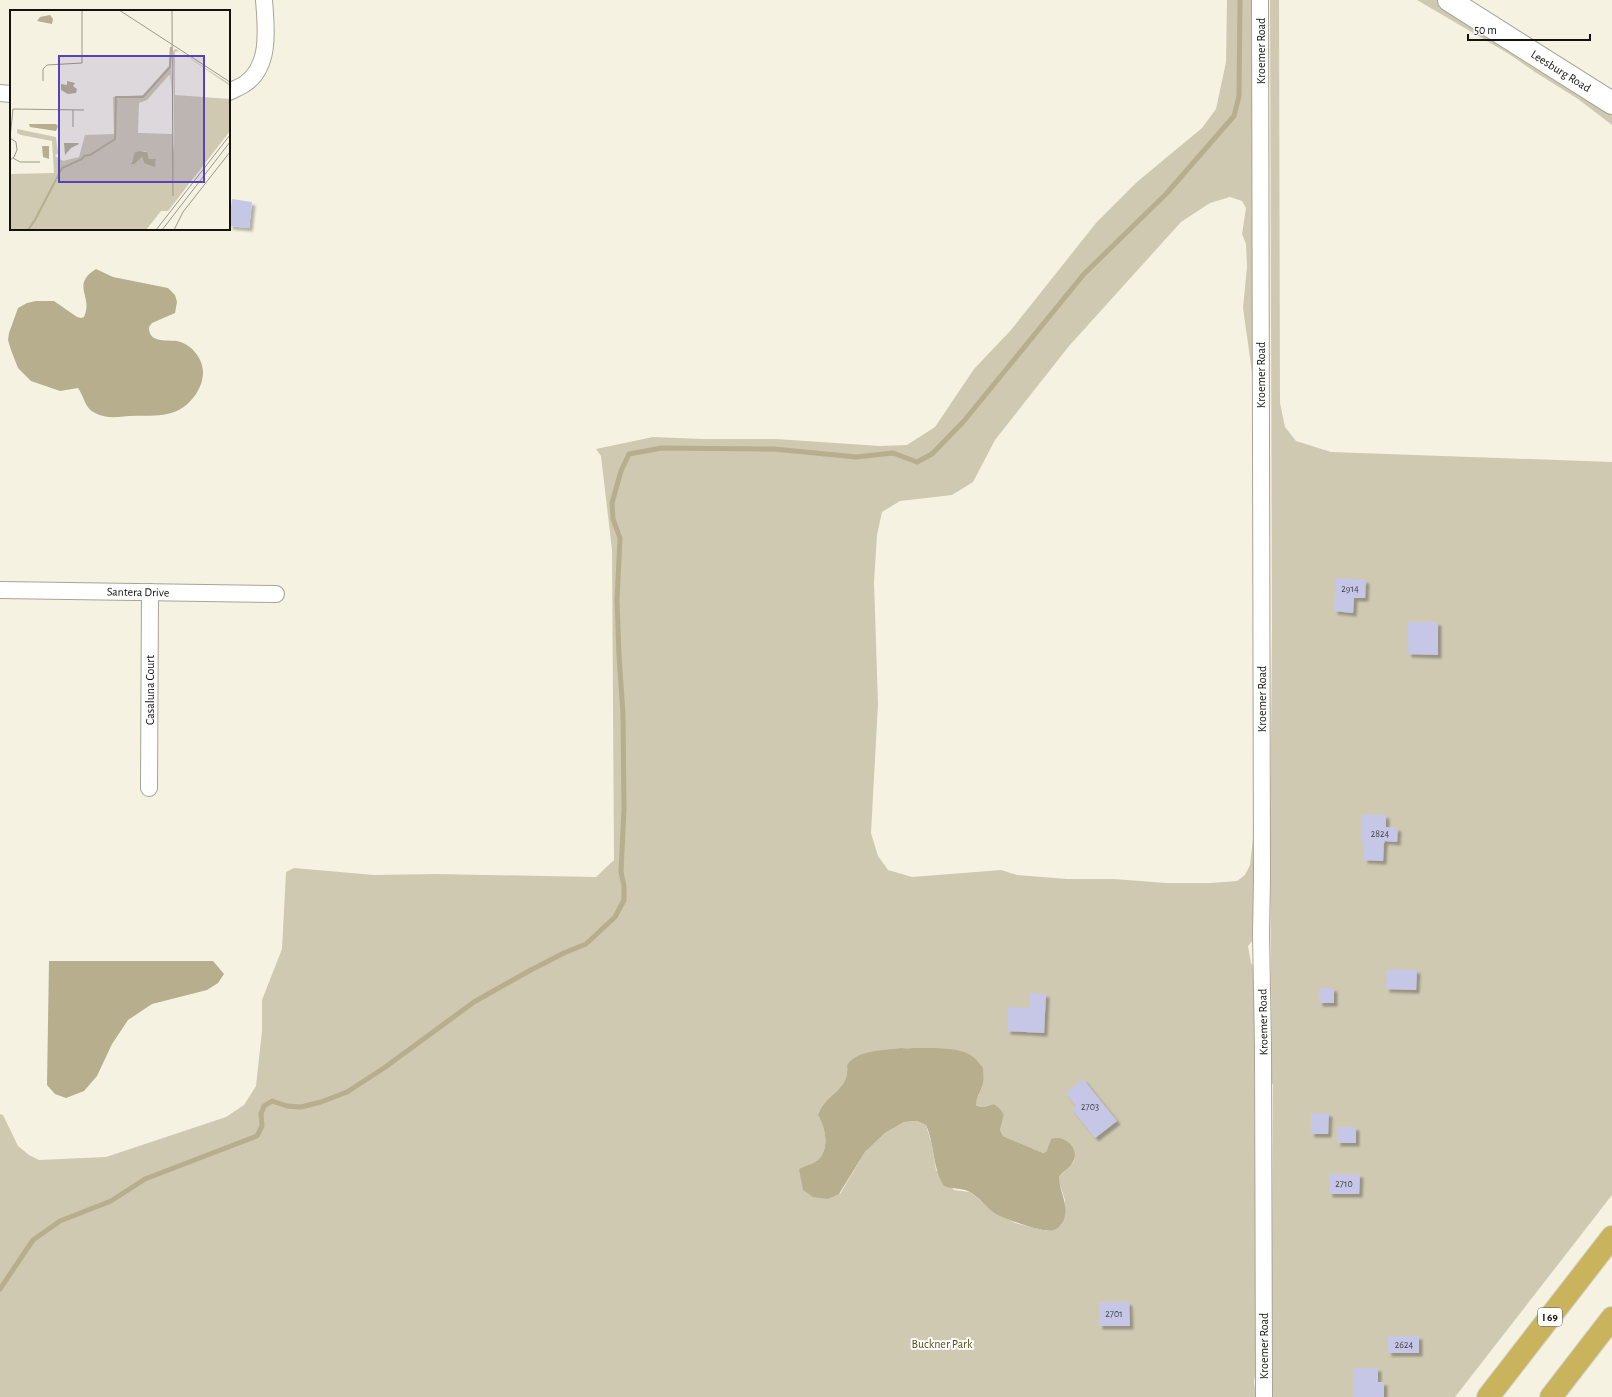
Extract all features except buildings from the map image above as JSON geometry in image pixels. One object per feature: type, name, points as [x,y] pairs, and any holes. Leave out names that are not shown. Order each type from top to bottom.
[{"type":"highway","name":"I 69","points":[[1488,1397],[1612,1237]]},
{"type":"highway","points":[[1551,1397],[1612,1318]]},
{"type":"main road","name":"Leesburg Road","points":[[1449,0],[1612,103]]},
{"type":"street","points":[[230,92],[245,84],[256,74],[262,59],[267,34],[264,0]]},
{"type":"street","name":"Kroemer Road","points":[[1260,0],[1261,934],[1263,1045],[1264,1397]]},
{"type":"street","points":[[0,93],[10,94]]},
{"type":"street","name":"Santera Drive","points":[[0,590],[276,594]]},
{"type":"street","name":"Casaluna Court","points":[[149,788],[150,592]]},
{"type":"green space","name":"Buckner Park","points":[[1227,0],[1253,0],[1254,404],[1252,372],[1243,308],[1247,267],[1246,244],[1242,234],[1246,208],[1242,201],[1230,197],[1210,203],[1181,222],[1069,346],[995,440],[973,482],[952,495],[900,501],[882,512],[877,535],[874,582],[878,704],[871,833],[878,856],[888,870],[912,877],[1001,870],[1017,875],[1067,879],[1114,879],[1166,883],[1210,883],[1237,881],[1245,875],[1250,865],[1254,830],[1256,740],[1256,930],[1253,940],[1248,946],[1251,963],[1258,973],[1257,1037],[1254,1050],[1258,1059],[1272,1074],[1270,859],[1272,630],[1270,0],[1279,0],[1280,403],[1285,427],[1296,441],[1331,452],[1612,462],[1612,1195],[1455,1397],[1272,1397],[1258,1363],[1254,1381],[1256,1397],[0,1397],[0,1114],[3,1115],[18,1146],[29,1155],[39,1160],[106,1157],[226,1117],[244,1105],[256,1086],[262,1031],[262,1000],[282,949],[286,872],[294,868],[374,875],[436,874],[596,877],[614,860],[612,550],[601,456],[596,449],[653,437],[776,439],[880,446],[907,445],[935,427],[974,369],[1011,330],[1096,223],[1137,182],[1202,128],[1216,109],[1226,62]],"holes":[[[901,1048],[926,1048],[961,1051],[979,1095],[976,1098],[976,1105],[982,1107],[994,1104],[1004,1115],[1000,1130],[1003,1136],[1043,1153],[1046,1152],[1051,1139],[1075,1156],[1074,1162],[1059,1177],[1059,1182],[1065,1200],[1062,1224],[1054,1230],[1047,1231],[1015,1223],[996,1213],[970,1192],[954,1190],[936,1170],[932,1145],[926,1125],[917,1121],[904,1122],[885,1133],[865,1152],[840,1194],[800,1169],[819,1159],[822,1154],[825,1137],[823,1126],[818,1115],[821,1108],[845,1081],[847,1065]],[[1273,1084],[1272,1267],[1270,1265],[1266,1126]]]},
{"type":"green space","points":[[1417,0],[1437,0],[1612,112],[1612,125],[1578,99],[1509,54]]},
{"type":"shaded area","points":[[96,269],[113,277],[168,288],[175,295],[177,302],[175,313],[152,323],[149,327],[149,332],[156,339],[177,341],[187,345],[198,356],[203,371],[202,380],[196,394],[182,408],[175,412],[159,415],[117,417],[103,416],[89,409],[78,388],[60,391],[31,381],[18,368],[8,340],[18,308],[27,303],[36,301],[54,301],[77,317],[84,317],[86,303],[83,286],[88,275]]},
{"type":"shaded area","points":[[49,961],[213,961],[224,974],[218,983],[207,990],[152,1004],[128,1020],[112,1044],[97,1076],[84,1091],[66,1098],[55,1094],[47,1085]]},
{"type":"shaded area","points":[[901,1048],[938,1048],[957,1050],[972,1056],[983,1068],[983,1082],[976,1105],[982,1107],[994,1104],[1001,1110],[1004,1115],[1000,1130],[1003,1136],[1043,1153],[1046,1152],[1051,1139],[1060,1138],[1072,1146],[1075,1155],[1074,1160],[1059,1177],[1065,1203],[1065,1213],[1062,1224],[1059,1227],[1049,1231],[1016,1222],[996,1214],[970,1192],[944,1186],[937,1171],[931,1140],[926,1125],[917,1121],[904,1122],[885,1133],[865,1152],[839,1194],[828,1199],[813,1197],[803,1190],[799,1169],[819,1159],[825,1143],[823,1126],[818,1115],[821,1108],[845,1081],[847,1065],[858,1056],[865,1053]]},
{"type":"waterway","points":[[0,1289],[33,1240],[60,1221],[111,1201],[145,1179],[257,1136],[262,1126],[261,1114],[264,1106],[272,1101],[287,1106],[301,1107],[321,1102],[347,1092],[384,1068],[474,1002],[529,971],[564,953],[586,944],[615,917],[624,900],[624,886],[621,872],[624,809],[623,714],[617,600],[620,538],[613,519],[612,503],[621,471],[629,454],[662,448],[774,449],[856,457],[893,453],[917,462],[932,454],[964,421],[1084,274],[1166,194],[1234,116],[1239,96],[1240,0]]}]
